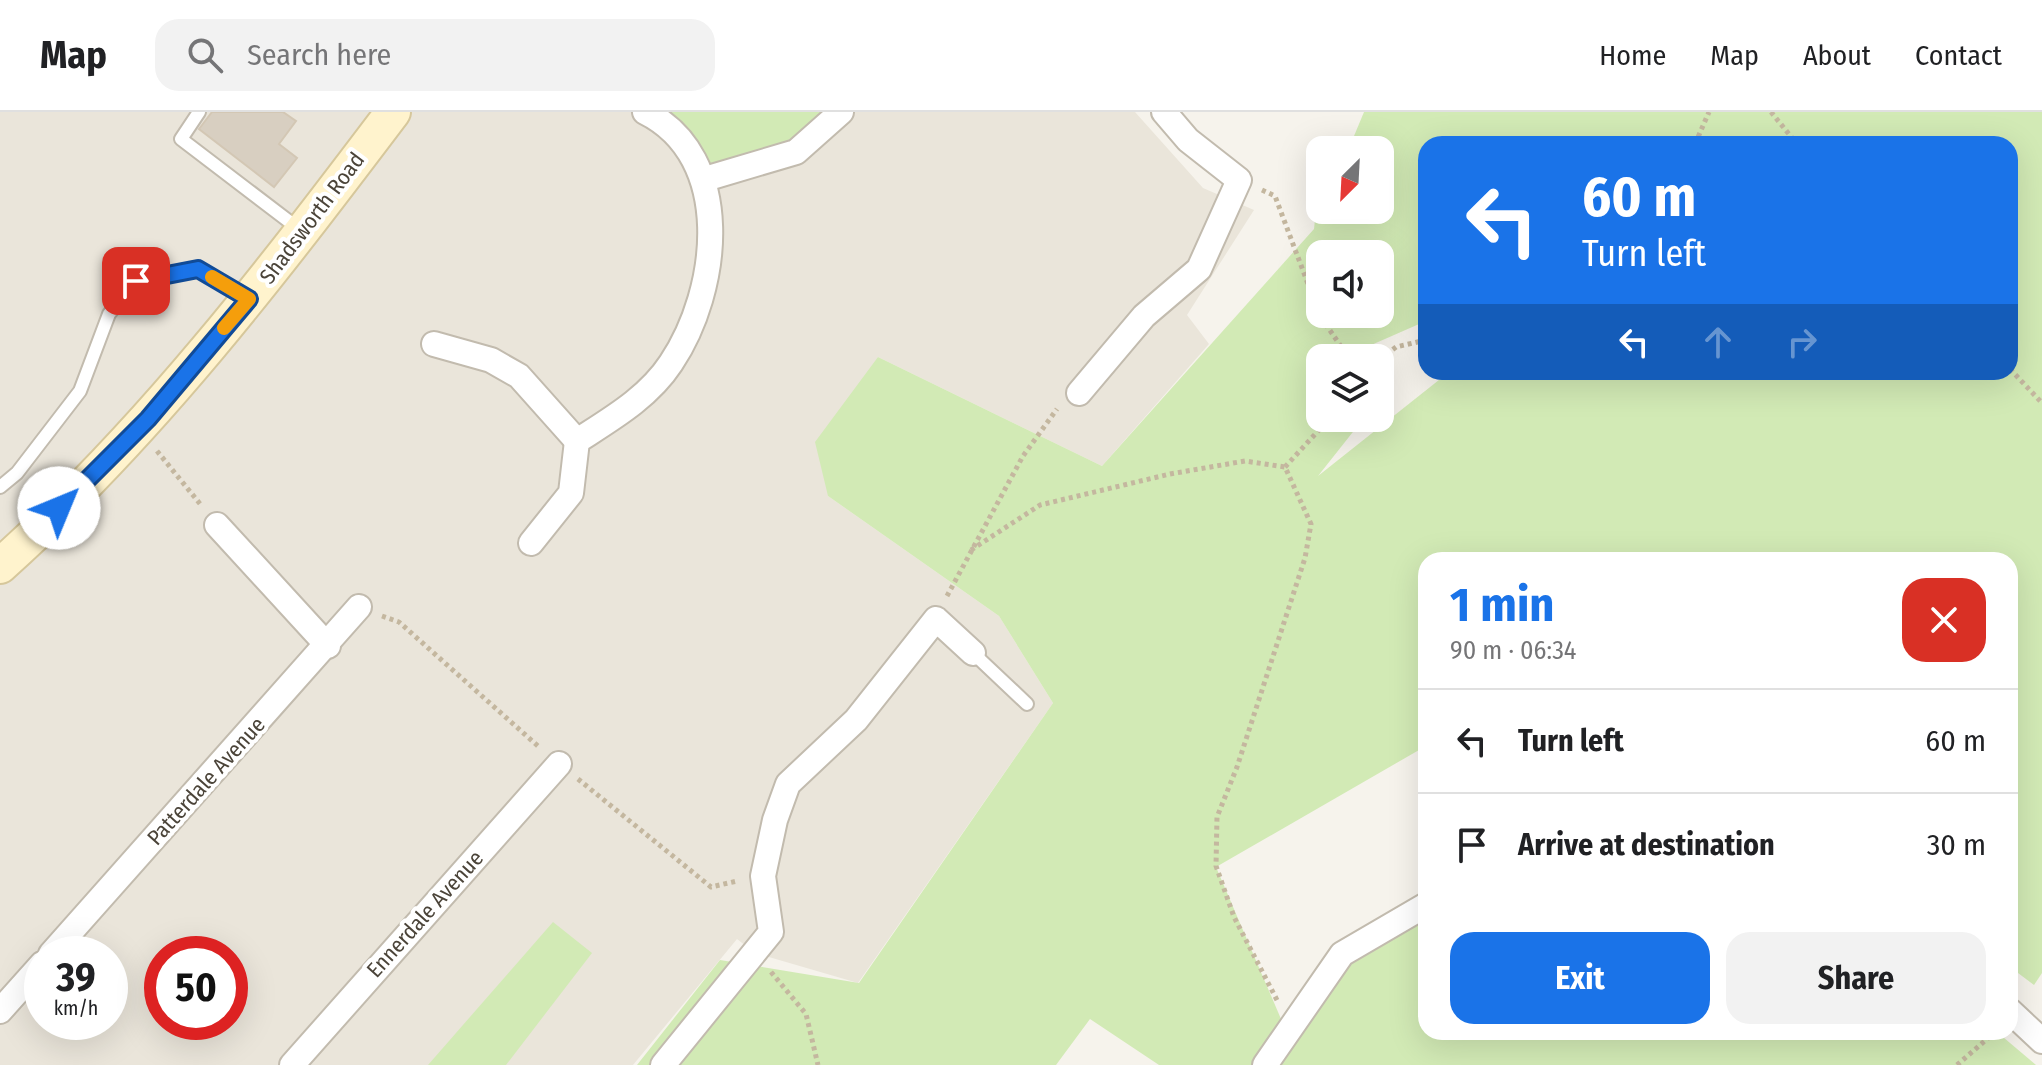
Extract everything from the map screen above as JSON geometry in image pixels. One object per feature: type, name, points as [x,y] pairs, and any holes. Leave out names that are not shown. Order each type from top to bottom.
[{"type":"main road","name":"Shadsworth Road","points":[[0,566],[148,419],[303,232],[393,112]]},
{"type":"street","points":[[577,441],[637,402],[671,363],[693,318],[707,267],[708,200],[705,179],[670,124],[645,112]]},
{"type":"street","points":[[705,179],[796,152],[841,112]]},
{"type":"street","points":[[1079,393],[1144,316],[1199,269],[1239,180],[1188,140],[1164,112]]},
{"type":"street","points":[[434,344],[491,360],[519,376],[577,441],[571,493],[531,543]]},
{"type":"street","points":[[217,525],[328,646]]},
{"type":"street","name":"Patterdale Avenue","points":[[67,936],[328,646],[359,607]]},
{"type":"street","points":[[663,1065],[771,932],[763,876],[775,820],[788,784],[856,720],[936,619],[973,653]]},
{"type":"street","name":"Ennerdale Avenue","points":[[292,1065],[559,764]]},
{"type":"street","points":[[1265,1065],[1342,954],[1418,910]]},
{"type":"street","points":[[0,1011],[24,984]]},
{"type":"street","points":[[2018,1018],[2042,1041]]},
{"type":"lane","points":[[199,112],[181,139],[303,232]]},
{"type":"lane","points":[[0,487],[17,473],[80,391],[109,314],[136,281],[198,269],[249,299]]},
{"type":"lane","points":[[973,653],[1027,704]]},
{"type":"path","points":[[1698,136],[1709,112]]},
{"type":"path","points":[[1771,112],[1790,136]]},
{"type":"path","points":[[1239,180],[1275,196],[1320,316],[1339,344]]},
{"type":"path","points":[[1394,348],[1418,342]]},
{"type":"path","points":[[2018,378],[2042,403]]},
{"type":"path","points":[[936,619],[1023,456],[1055,410],[1079,393]]},
{"type":"path","points":[[148,419],[155,449],[217,525]]},
{"type":"path","points":[[1285,467],[1317,432]]},
{"type":"path","points":[[971,550],[1040,505],[1170,474],[1245,461],[1285,467]]},
{"type":"path","points":[[1285,467],[1311,524],[1307,546],[1237,767],[1217,817],[1216,866],[1234,917],[1279,1004],[1286,1034]]},
{"type":"path","points":[[755,953],[806,1014],[818,1065]]},
{"type":"path","points":[[1957,1065],[1986,1040]]},
{"type":"shaded area","points":[[0,112],[1135,112],[1203,188],[1254,210],[1187,315],[1209,344],[1102,466],[878,357],[828,496],[999,616],[1053,703],[858,983],[755,953],[737,939],[633,1065],[0,1065]]},
{"type":"green space","points":[[645,112],[838,112],[796,152],[705,179]]},
{"type":"green space","points":[[1364,112],[2042,112],[2042,973],[2034,985],[2018,973],[2018,552],[1418,552],[1418,751],[1216,867],[1287,1033],[1342,954],[1418,921],[1418,1040],[2006,1040],[2036,1065],[1159,1065],[1090,1019],[1056,1065],[637,1065],[720,960],[859,983],[1053,703],[999,616],[828,496],[815,442],[878,357],[1102,466],[1314,229],[1315,224],[1394,224],[1394,136],[1354,136]]},
{"type":"green space","points":[[553,922],[592,953],[506,1065],[428,1065]]},
{"type":"building","points":[[212,112],[283,112],[296,121],[279,144],[297,158],[274,187],[199,129]]},
{"type":"slow traffic","points":[[212,277],[249,299],[224,328]]},
{"type":"route","points":[[59,508],[148,419],[249,299],[198,269],[136,281]]}]
